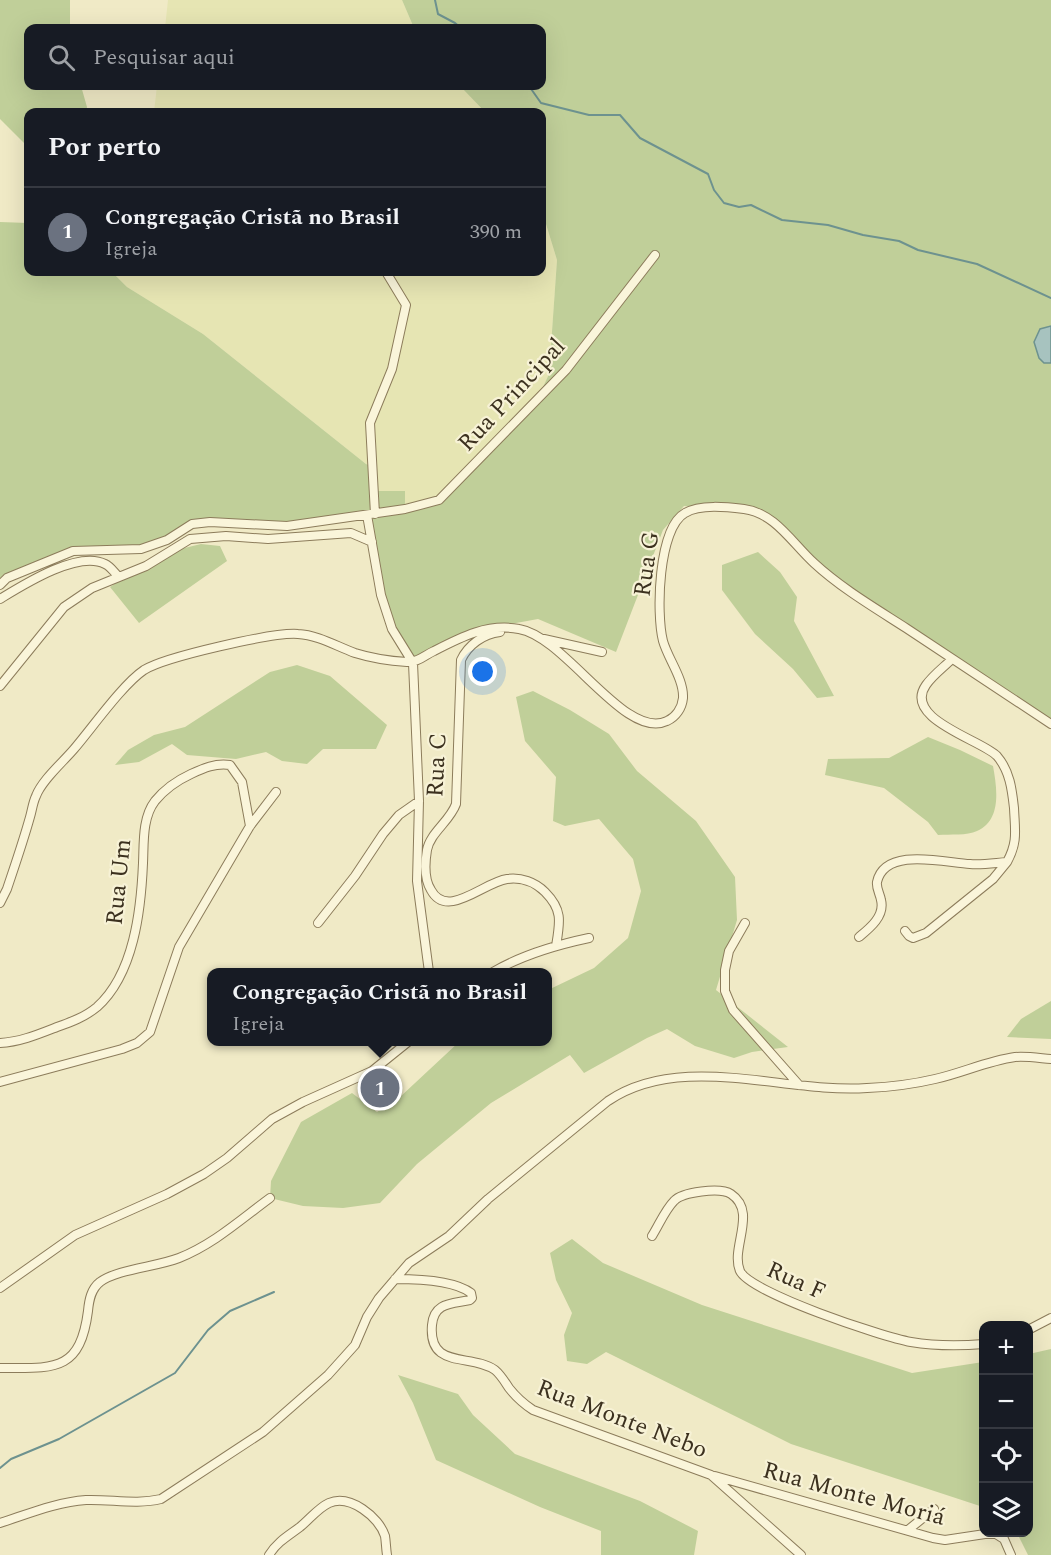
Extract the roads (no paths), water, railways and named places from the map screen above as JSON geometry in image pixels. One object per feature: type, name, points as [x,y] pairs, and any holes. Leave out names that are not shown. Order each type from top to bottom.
[{"type":"street","name":"Rua Principal","points":[[0,585],[7,578],[73,551],[141,549],[167,540],[192,524],[210,522],[287,526],[371,515],[439,500],[566,370],[655,255]]},
{"type":"street","points":[[388,276],[405,305],[392,369],[370,423],[372,542],[381,595],[392,629],[413,663],[419,801],[417,881],[428,968]]},
{"type":"street","name":"Rua G","points":[[413,663],[453,641],[483,629],[521,629],[540,638],[573,663],[634,720],[646,724],[658,724],[670,720],[679,712],[683,701],[682,688],[664,644],[660,624],[662,569],[667,537],[674,521],[686,512],[702,507],[745,509],[762,513],[774,522],[816,565],[866,602],[1051,724]]},
{"type":"street","points":[[0,686],[64,607],[92,588],[146,566],[190,539],[226,536],[268,539],[351,533],[372,542]]},
{"type":"street","points":[[0,599],[35,578],[88,561],[103,562],[118,576]]},
{"type":"street","name":"Rua C","points":[[521,629],[495,632],[477,640],[465,652],[461,660],[456,804],[452,815],[427,847],[425,864],[428,885],[434,897],[441,901],[451,902],[464,898],[495,882],[509,878],[525,880],[540,887],[557,907],[559,926],[556,946]]},
{"type":"street","points":[[0,903],[7,889],[37,792],[126,687],[143,671],[162,662],[198,653],[295,633],[317,637],[359,654],[413,663]]},
{"type":"street","points":[[540,638],[602,652]]},
{"type":"street","points":[[905,931],[913,938],[926,933],[993,879],[1006,862],[1016,840],[1012,789],[1007,773],[995,755],[985,747],[947,729],[935,719],[926,708],[922,698],[924,687],[952,659]]},
{"type":"street","name":"Rua Um","points":[[0,1043],[31,1037],[81,1018],[98,1006],[120,977],[127,963],[137,917],[142,880],[144,829],[154,802],[178,780],[218,764],[230,765],[242,782],[250,826]]},
{"type":"street","points":[[0,1082],[122,1049],[137,1043],[150,1032],[179,947],[250,826],[276,792]]},
{"type":"street","points":[[318,923],[355,876],[383,834],[399,815],[419,801]]},
{"type":"street","points":[[859,937],[880,915],[882,909],[877,882],[880,875],[895,863],[920,858],[972,864],[1006,862]]},
{"type":"street","points":[[745,923],[729,951],[725,970],[725,991],[733,1010],[799,1085]]},
{"type":"street","points":[[500,968],[517,959],[589,938]]},
{"type":"street","points":[[0,1288],[75,1235],[167,1194],[204,1174],[227,1158],[272,1119],[303,1102],[372,1071],[402,1046]]},
{"type":"street","points":[[0,1523],[36,1511],[83,1501],[145,1503],[161,1499],[263,1432],[328,1375],[355,1345],[378,1298],[409,1263],[449,1236],[488,1199],[608,1101],[624,1091],[649,1082],[720,1078],[866,1088],[935,1080],[1001,1059],[1018,1057],[1051,1059]]},
{"type":"street","name":"Rua F","points":[[652,1236],[674,1201],[680,1196],[716,1190],[728,1192],[736,1198],[743,1222],[737,1256],[739,1269],[758,1287],[839,1321],[894,1339],[949,1346],[979,1344]]},
{"type":"street","points":[[0,1368],[42,1368],[60,1363],[74,1352],[83,1340],[92,1292],[98,1283],[109,1277],[156,1266],[207,1246],[270,1198]]},
{"type":"street","name":"Rua Monte Nebo","points":[[395,1278],[423,1279],[471,1293],[470,1300],[442,1305],[432,1319],[431,1332],[434,1345],[443,1355],[493,1369],[523,1403],[533,1410],[711,1475],[801,1555]]},
{"type":"street","points":[[1033,1328],[1051,1318]]},
{"type":"street","name":"Rua Monte Moriá","points":[[711,1475],[945,1540],[996,1534],[1004,1539],[1011,1555]]},
{"type":"street","points":[[269,1555],[282,1540],[321,1508],[338,1501],[349,1502],[363,1510],[379,1526],[385,1537],[387,1555]]},
{"type":"street","points":[[908,1530],[934,1509]]},
{"type":"water","points":[[1051,326],[1051,363],[1044,363],[1039,358],[1034,342],[1040,329]]},
{"type":"waterway","points":[[435,0],[438,14],[456,24]]},
{"type":"waterway","points":[[532,90],[541,103],[589,115],[620,115],[640,138],[708,174],[714,190],[724,203],[739,207],[751,205],[782,220],[828,225],[863,235],[899,241],[918,250],[977,264],[1051,298]]},
{"type":"waterway","points":[[0,1468],[11,1459],[59,1439],[175,1373],[208,1330],[230,1311],[274,1292]]},
{"type":"place","name":"Congregação Cristã no Brasil","points":[[380,1088]]}]
